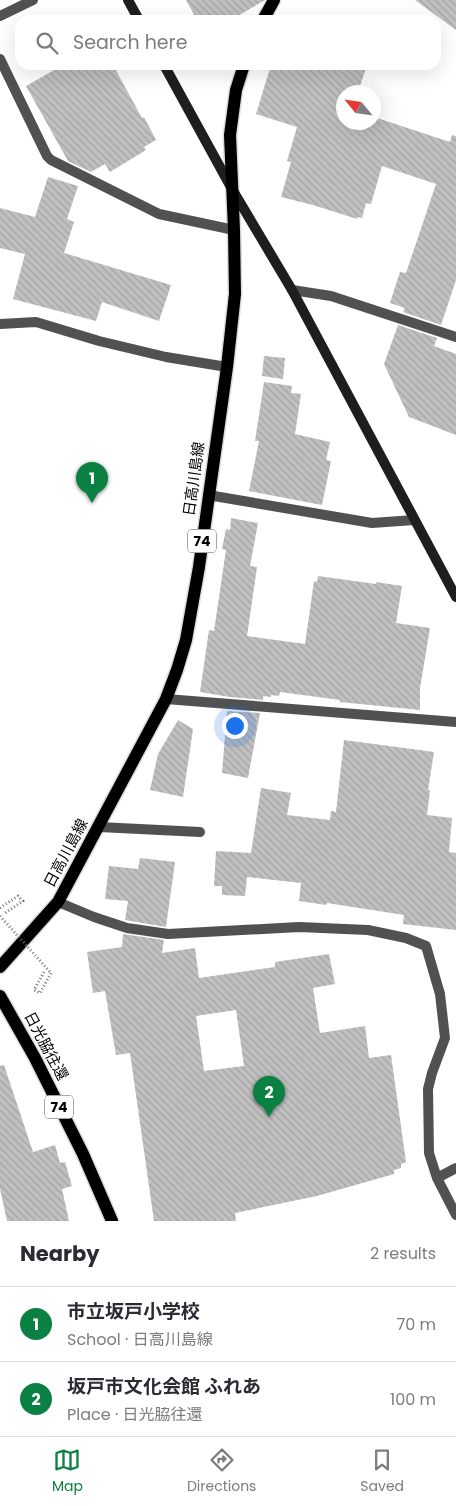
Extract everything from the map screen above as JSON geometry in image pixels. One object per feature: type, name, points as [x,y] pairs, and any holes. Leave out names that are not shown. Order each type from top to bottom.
[{"type":"main road","points":[[266,15],[274,0]]},
{"type":"main road","name":"日高川島線","points":[[0,967],[58,902],[166,699],[186,640],[199,567],[227,367],[234,294],[234,230],[230,135],[236,90],[242,70]]},
{"type":"main road","name":"日光脇往還","points":[[0,996],[35,1058],[83,1154],[112,1221]]},
{"type":"street","points":[[0,16],[34,0]]},
{"type":"street","points":[[128,0],[136,15]]},
{"type":"street","points":[[0,59],[47,156],[52,160],[159,214],[234,230]]},
{"type":"street","points":[[167,70],[232,189],[292,290],[456,597]]},
{"type":"street","points":[[292,290],[331,296],[456,337]]},
{"type":"street","points":[[0,324],[36,322],[166,357],[227,367]]},
{"type":"street","points":[[208,495],[372,523],[414,520]]},
{"type":"street","points":[[166,699],[456,722]]},
{"type":"street","points":[[99,826],[200,832]]},
{"type":"street","points":[[58,902],[127,928],[168,934],[299,927],[368,930],[406,938],[426,946],[440,994],[445,1038],[428,1090],[429,1153],[437,1178],[456,1214]]},
{"type":"street","points":[[437,1178],[456,1168]]},
{"type":"path","points":[[0,908],[18,896],[22,901],[5,913]]},
{"type":"path","points":[[0,916],[51,973],[40,993],[34,990],[44,972]]},
{"type":"building","points":[[186,0],[265,0],[240,15],[194,15]]},
{"type":"building","points":[[415,0],[456,0],[456,30],[441,19],[441,15],[436,15]]},
{"type":"building","points":[[54,70],[116,70],[156,140],[144,147],[146,150],[110,172],[105,164],[91,172],[68,161],[26,86]]},
{"type":"building","points":[[269,70],[365,70],[360,85],[336,85],[336,130],[381,130],[381,119],[450,142],[452,135],[456,136],[456,280],[441,325],[403,312],[405,308],[390,303],[400,272],[406,273],[436,184],[382,166],[371,204],[366,203],[362,218],[358,217],[357,219],[281,197],[291,162],[287,161],[297,127],[256,114]]},
{"type":"building","points":[[48,177],[78,186],[67,219],[74,222],[64,253],[171,285],[159,321],[102,302],[96,321],[13,299],[25,254],[0,248],[0,208],[35,217]]},
{"type":"building","points":[[398,325],[437,338],[434,346],[456,354],[456,435],[409,417],[384,364]]},
{"type":"building","points":[[264,356],[285,358],[283,379],[262,376]]},
{"type":"building","points":[[264,382],[292,386],[291,393],[301,394],[295,434],[330,442],[326,460],[331,461],[322,505],[249,491],[259,441],[255,441]]},
{"type":"building","points":[[231,518],[258,523],[250,566],[257,567],[247,636],[305,644],[314,581],[317,582],[318,576],[402,586],[396,623],[430,628],[420,688],[420,710],[340,702],[340,700],[280,692],[279,696],[263,696],[263,700],[200,692],[209,630],[214,631],[226,550],[222,549],[226,529],[230,530]]},
{"type":"building","points":[[227,711],[260,713],[248,778],[222,773]]},
{"type":"building","points":[[178,720],[193,729],[183,797],[150,790],[158,754]]},
{"type":"building","points":[[344,740],[434,752],[428,790],[430,790],[427,815],[452,818],[449,852],[456,853],[456,930],[403,924],[404,915],[327,903],[326,905],[299,901],[301,883],[247,877],[245,896],[222,895],[222,886],[214,886],[216,851],[251,853],[261,788],[291,793],[287,815],[330,820],[331,811],[336,812]]},
{"type":"building","points":[[140,858],[175,862],[166,927],[125,920],[128,901],[105,899],[109,866],[138,869]]},
{"type":"building","points":[[123,934],[164,940],[162,953],[195,948],[199,978],[275,967],[275,962],[329,954],[335,984],[313,988],[320,1033],[365,1026],[369,1058],[391,1055],[406,1162],[401,1164],[401,1168],[394,1170],[394,1174],[317,1196],[235,1213],[236,1221],[154,1221],[130,1053],[116,1055],[105,991],[93,993],[87,952],[122,947]],"holes":[[[236,1010],[244,1066],[204,1071],[196,1016]]]},
{"type":"building","points":[[4,1065],[33,1152],[55,1145],[60,1163],[65,1162],[72,1186],[62,1189],[69,1221],[7,1221],[0,1189],[0,1066]]},
{"type":"place","name":"市立坂戸小学校","points":[[92,503]]},
{"type":"place","name":"坂戸市文化会館 ふれあ","points":[[269,1117]]}]
